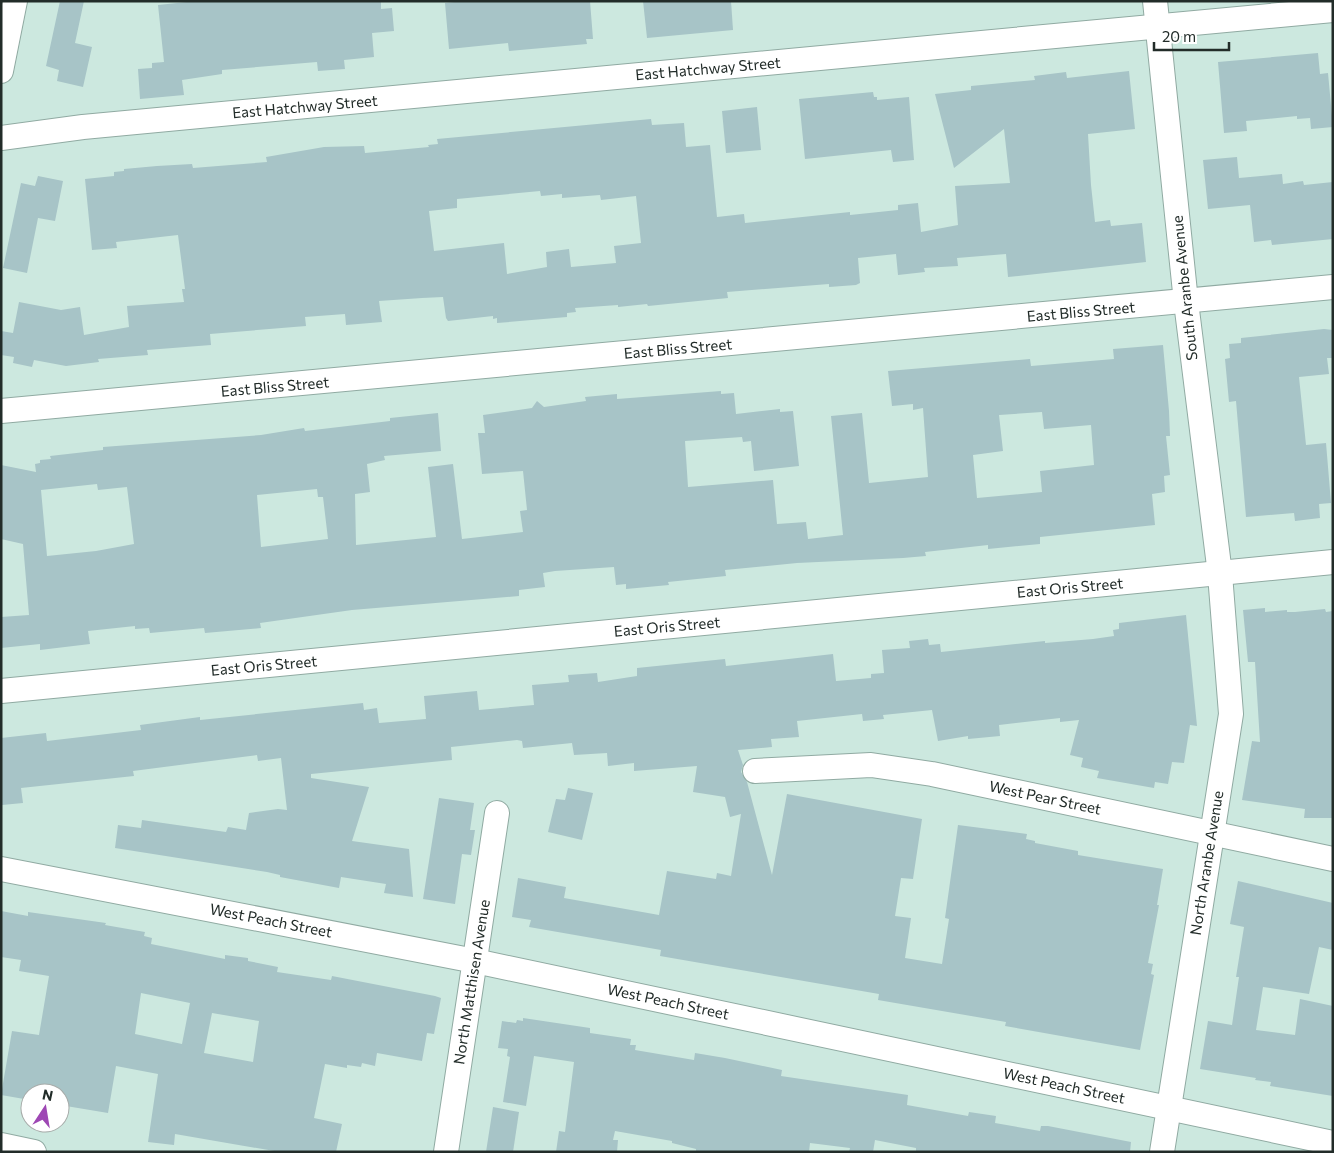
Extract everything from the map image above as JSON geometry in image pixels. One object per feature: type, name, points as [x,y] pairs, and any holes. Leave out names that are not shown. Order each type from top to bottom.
[{"type":"street","points":[[1,71],[15,1]]},
{"type":"street","name":"South Aranbe Avenue","points":[[1155,1],[1186,302],[1220,574]]},
{"type":"street","name":"East Hatchway Street","points":[[1,138],[84,127],[1333,10]]},
{"type":"street","name":"East Bliss Street","points":[[12,411],[1333,287]]},
{"type":"street","name":"East Oris Street","points":[[1,691],[1333,562]]},
{"type":"street","name":"North Aranbe Avenue","points":[[1162,1152],[1231,714],[1220,574]]},
{"type":"street","name":"West Pear Street","points":[[755,771],[871,765],[932,774],[1333,859]]},
{"type":"street","name":"North Matthisen Avenue","points":[[446,1152],[497,813]]},
{"type":"street","name":"West Peach Street","points":[[1,869],[475,961],[1333,1143]]},
{"type":"street","points":[[1,1145],[34,1152]]},
{"type":"building","points":[[60,1],[84,1],[75,43],[92,47],[83,87],[57,81],[59,70],[46,66]]},
{"type":"building","points":[[196,1],[381,1],[381,9],[392,8],[394,31],[372,33],[374,57],[344,60],[345,69],[318,71],[317,62],[222,70],[222,74],[182,80],[184,95],[140,99],[138,69],[152,68],[152,63],[164,62],[158,5]]},
{"type":"building","points":[[464,1],[590,1],[593,39],[586,39],[587,44],[509,51],[508,43],[449,49],[445,3]]},
{"type":"building","points":[[643,1],[731,1],[733,30],[647,38]]},
{"type":"building","points":[[1318,53],[1320,74],[1328,73],[1333,127],[1311,129],[1310,118],[1297,119],[1297,116],[1246,121],[1247,131],[1224,133],[1218,62]]},
{"type":"building","points":[[1129,71],[1135,129],[1088,134],[1091,185],[1095,222],[1110,220],[1111,226],[1142,223],[1146,262],[1008,277],[1006,254],[957,258],[958,266],[924,268],[925,272],[898,275],[896,254],[858,258],[860,283],[856,285],[829,287],[829,284],[727,292],[728,298],[648,306],[647,304],[575,308],[576,312],[567,313],[567,317],[497,323],[497,318],[493,319],[493,316],[448,321],[443,297],[379,301],[382,322],[346,325],[345,314],[305,317],[306,326],[210,334],[211,345],[147,350],[148,355],[98,359],[99,362],[66,366],[34,360],[32,367],[13,363],[14,357],[1,355],[1,331],[13,333],[19,302],[61,310],[80,307],[84,335],[129,327],[127,306],[184,302],[182,289],[185,289],[178,235],[116,242],[117,248],[92,250],[85,179],[114,176],[114,172],[124,171],[124,169],[192,164],[193,168],[267,162],[266,157],[324,147],[364,146],[365,153],[429,147],[428,145],[438,144],[437,139],[651,119],[652,125],[684,123],[686,147],[710,145],[717,217],[744,214],[745,223],[850,212],[850,215],[898,210],[898,205],[918,203],[921,232],[958,225],[955,186],[1010,183],[1004,129],[954,168],[935,94],[971,90],[971,86],[1035,80],[1034,76],[1066,72],[1067,78]],"holes":[[[540,191],[541,196],[562,194],[562,198],[600,195],[601,200],[636,196],[641,243],[614,246],[616,263],[571,267],[569,249],[546,252],[547,267],[507,274],[504,243],[434,251],[429,211],[457,208],[457,199]]]},
{"type":"building","points":[[873,92],[877,100],[909,97],[914,160],[893,162],[891,150],[805,159],[799,99]]},
{"type":"building","points":[[757,107],[761,150],[726,153],[722,111]]},
{"type":"building","points":[[1237,157],[1239,178],[1282,174],[1283,184],[1303,181],[1304,185],[1333,182],[1333,239],[1272,245],[1271,240],[1254,242],[1250,205],[1208,209],[1203,160]]},
{"type":"building","points":[[38,176],[63,181],[55,221],[38,218],[27,273],[3,268],[21,183],[35,186]]},
{"type":"building","points":[[1324,329],[1333,330],[1333,358],[1327,358],[1329,374],[1299,377],[1306,445],[1326,443],[1331,503],[1319,504],[1320,518],[1295,521],[1294,513],[1246,517],[1236,401],[1229,402],[1225,359],[1230,358],[1229,344],[1241,343],[1241,338]]},
{"type":"building","points":[[1163,345],[1169,411],[1170,436],[1166,436],[1170,475],[1164,476],[1165,492],[1152,494],[1155,525],[1040,537],[1040,544],[988,549],[988,545],[925,552],[926,556],[797,563],[725,570],[726,576],[668,582],[669,585],[626,589],[626,584],[616,585],[614,567],[555,571],[543,573],[545,587],[519,590],[519,596],[352,610],[260,623],[261,628],[205,633],[204,628],[150,633],[149,628],[135,629],[135,626],[88,631],[90,644],[40,650],[40,644],[1,648],[1,617],[29,615],[23,544],[1,539],[1,465],[36,472],[35,464],[40,463],[40,460],[51,459],[50,456],[103,450],[103,447],[261,435],[304,428],[305,431],[438,413],[441,451],[384,456],[385,460],[367,464],[370,492],[355,494],[356,545],[436,537],[428,467],[453,464],[462,539],[523,532],[520,511],[527,510],[523,471],[482,474],[478,433],[485,433],[483,415],[532,408],[537,401],[544,407],[586,401],[585,397],[617,394],[617,399],[721,391],[721,394],[734,393],[736,414],[780,409],[780,412],[793,411],[799,466],[754,471],[751,441],[743,442],[742,437],[685,441],[688,487],[773,480],[777,524],[806,522],[808,539],[843,535],[831,416],[862,413],[869,483],[928,477],[923,408],[913,410],[913,404],[892,406],[888,371],[1030,359],[1031,366],[1114,359],[1113,349]],"holes":[[[1042,412],[1044,429],[1091,425],[1094,465],[1040,471],[1042,492],[977,498],[973,455],[1003,451],[999,415]],[[97,484],[98,490],[127,487],[134,544],[96,551],[47,556],[41,490]],[[317,489],[318,497],[323,497],[328,539],[261,547],[257,495]]]},
{"type":"building","points":[[1265,608],[1265,612],[1325,609],[1326,612],[1333,611],[1333,818],[1304,818],[1305,809],[1242,800],[1252,741],[1260,742],[1255,662],[1248,662],[1243,610]]},
{"type":"building","points":[[1186,615],[1197,726],[1190,725],[1184,763],[1172,762],[1168,784],[1155,782],[1154,788],[1097,778],[1099,771],[1081,767],[1083,758],[1070,755],[1079,720],[1060,722],[1060,718],[999,725],[1000,736],[968,739],[968,736],[938,741],[932,710],[883,715],[884,719],[863,721],[862,714],[797,721],[799,737],[771,739],[772,747],[738,750],[743,765],[741,772],[747,782],[772,875],[787,794],[922,819],[913,879],[901,878],[895,916],[911,918],[905,958],[942,964],[949,919],[945,918],[958,825],[1027,834],[1026,839],[1035,841],[1035,843],[1078,851],[1078,855],[1163,869],[1157,905],[1159,905],[1148,963],[1153,964],[1151,974],[1154,975],[1140,1050],[1005,1026],[1006,1022],[878,1000],[879,994],[660,956],[661,950],[529,927],[531,920],[512,917],[518,878],[566,887],[564,898],[659,915],[667,871],[716,879],[717,873],[731,876],[741,814],[730,817],[725,797],[693,792],[697,766],[634,771],[634,763],[608,766],[607,753],[574,755],[572,743],[523,748],[522,741],[517,740],[451,747],[452,760],[311,774],[311,778],[369,787],[352,841],[409,849],[413,897],[384,893],[386,884],[341,877],[339,888],[280,877],[280,875],[267,872],[115,848],[118,825],[141,828],[142,820],[226,832],[228,827],[246,830],[249,813],[278,809],[287,810],[281,758],[258,761],[257,755],[133,771],[134,776],[21,788],[23,803],[2,805],[1,738],[46,733],[47,741],[141,730],[140,725],[200,717],[200,720],[363,703],[364,710],[377,708],[379,723],[426,719],[424,696],[477,691],[479,710],[534,705],[532,685],[569,682],[568,675],[597,673],[598,682],[637,676],[637,668],[725,659],[726,666],[833,654],[836,681],[871,678],[871,674],[884,673],[882,650],[910,648],[909,641],[928,639],[929,645],[940,644],[941,652],[1045,641],[1045,643],[1093,639],[1114,636],[1113,630],[1119,629],[1119,623]]},
{"type":"building","points":[[568,788],[593,793],[582,840],[548,832],[556,799],[565,800]]},
{"type":"building","points":[[439,798],[474,803],[470,830],[475,830],[471,855],[462,854],[455,904],[423,899]]},
{"type":"building","points":[[1238,881],[1333,903],[1333,950],[1319,947],[1309,994],[1263,987],[1256,1030],[1295,1035],[1300,999],[1333,1006],[1333,1096],[1270,1086],[1271,1082],[1255,1080],[1256,1078],[1200,1069],[1208,1021],[1232,1025],[1239,977],[1236,977],[1244,927],[1230,924]]},
{"type":"building","points":[[1,911],[28,916],[28,912],[106,923],[105,925],[145,932],[144,936],[152,938],[151,944],[225,959],[225,955],[248,958],[248,961],[278,967],[277,972],[331,980],[332,976],[441,998],[434,1034],[427,1033],[422,1061],[377,1053],[375,1066],[362,1063],[361,1067],[347,1065],[347,1068],[325,1064],[314,1118],[342,1124],[336,1152],[280,1152],[175,1134],[174,1145],[148,1142],[158,1074],[116,1066],[108,1113],[70,1107],[70,1083],[20,1083],[20,1098],[1,1095],[12,1031],[39,1035],[49,976],[19,971],[21,960],[1,957]],"holes":[[[141,993],[190,1003],[182,1044],[135,1034]],[[212,1013],[259,1021],[253,1062],[204,1053]]]},
{"type":"building","points":[[523,1018],[590,1028],[590,1033],[631,1039],[630,1045],[636,1045],[635,1050],[694,1060],[695,1053],[725,1058],[782,1070],[781,1076],[908,1095],[907,1105],[968,1116],[969,1112],[996,1116],[995,1123],[1040,1131],[1041,1126],[1048,1126],[1131,1142],[1130,1152],[916,1152],[916,1148],[875,1140],[873,1152],[849,1152],[850,1148],[810,1143],[809,1152],[696,1152],[696,1149],[672,1143],[672,1141],[615,1131],[613,1140],[618,1140],[617,1152],[556,1152],[559,1131],[565,1132],[574,1062],[534,1056],[526,1106],[503,1102],[510,1057],[507,1056],[508,1049],[498,1048],[502,1021],[516,1023],[517,1020],[523,1021]]},
{"type":"building","points":[[493,1107],[519,1112],[513,1152],[486,1152]]}]
